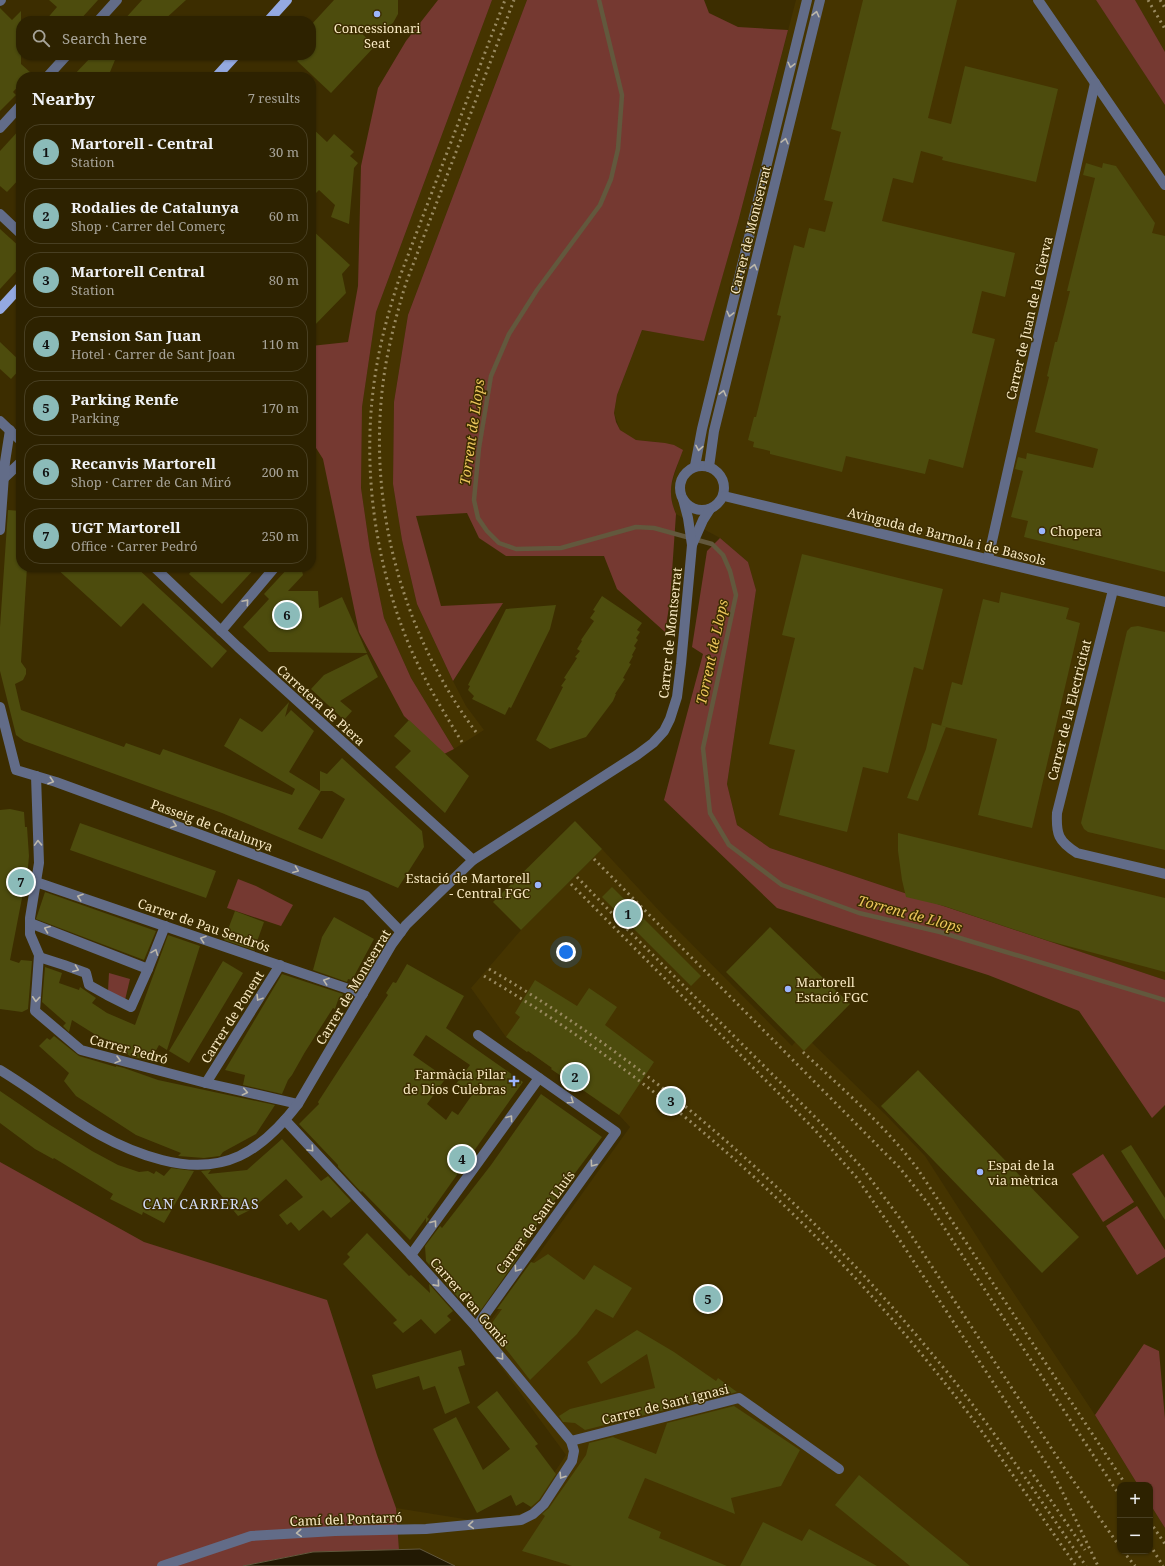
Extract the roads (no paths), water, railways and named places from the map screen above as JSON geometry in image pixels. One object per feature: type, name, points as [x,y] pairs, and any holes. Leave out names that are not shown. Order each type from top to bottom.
[{"type":"main road","points":[[273,16],[287,0]]},
{"type":"main road","points":[[221,72],[231,60]]},
{"type":"main road","points":[[0,309],[16,291]]},
{"type":"street","points":[[103,16],[117,0]]},
{"type":"street","name":"Carrer de Montserrat","points":[[695,466],[702,429],[807,0]]},
{"type":"street","name":"Carrer de Montserrat","points":[[709,467],[714,431],[820,0]]},
{"type":"street","points":[[1038,0],[1165,185]]},
{"type":"street","points":[[52,72],[62,60]]},
{"type":"street","name":"Carrer de Juan de la Cierva","points":[[988,558],[1095,83]]},
{"type":"street","points":[[0,128],[16,110]]},
{"type":"street","points":[[0,214],[16,229]]},
{"type":"street","points":[[0,421],[16,436]]},
{"type":"street","points":[[0,530],[10,430]]},
{"type":"street","points":[[695,466],[709,467],[720,474],[725,488],[724,496],[718,504],[710,509],[694,509],[683,499],[679,489],[680,482],[684,474],[695,466]]},
{"type":"street","points":[[4,478],[16,467]]},
{"type":"street","name":"Avinguda de Barnola i de Bassols","points":[[724,496],[988,558],[1165,602]]},
{"type":"street","name":"Carrer de Montserrat","points":[[0,1070],[98,1135],[122,1147],[149,1156],[193,1166],[213,1165],[229,1160],[251,1149],[285,1120],[298,1104],[400,932],[473,860],[637,755],[653,743],[664,731],[670,719],[677,697],[682,664],[692,545],[688,518],[683,499]]},
{"type":"street","name":"Carrer de Montserrat","points":[[692,545],[703,520],[710,509]]},
{"type":"street","name":"Carretera de Piera","points":[[159,572],[220,631],[473,860]]},
{"type":"street","points":[[220,631],[272,572]]},
{"type":"street","name":"Carrer de la Electricitat","points":[[1113,590],[1057,812],[1056,828],[1059,837],[1066,846],[1077,853],[1165,874]]},
{"type":"street","name":"Passeig de Catalunya","points":[[0,708],[16,770],[194,832],[366,896],[400,932]]},
{"type":"street","name":"Carrer Pedró","points":[[36,776],[39,863],[30,923],[30,934],[39,957],[35,1011],[81,1050],[206,1083],[298,1104]]},
{"type":"street","name":"Carrer de Pau Sendrós","points":[[36,882],[363,994]]},
{"type":"street","points":[[30,923],[148,969]]},
{"type":"street","points":[[39,957],[86,973],[89,985],[131,1007],[148,969],[164,926]]},
{"type":"street","name":"Carrer de Ponent","points":[[206,1083],[280,965]]},
{"type":"street","points":[[411,1255],[539,1078],[478,1035]]},
{"type":"street","name":"Carrer de Sant Lluís","points":[[476,1327],[616,1132],[539,1078]]},
{"type":"street","name":"Carrer d'en Gomis","points":[[285,1120],[476,1327],[571,1441]]},
{"type":"street","name":"Carrer de Sant Ignasi","points":[[571,1441],[739,1398],[839,1468]]},
{"type":"street","name":"Camí del Pontarró","points":[[162,1566],[251,1536],[335,1531],[426,1529],[521,1520],[533,1514],[544,1504],[572,1461],[574,1451],[571,1441]]},
{"type":"waterway","name":"Torrent de Llops","points":[[599,0],[622,95],[618,149],[611,179],[600,205],[537,290],[509,334],[491,376],[479,448],[474,500],[478,518],[487,531],[499,543],[516,549],[561,548],[636,527],[654,528],[712,544],[723,555],[730,571],[736,595],[703,748],[710,813],[729,845],[782,885],[859,913],[940,932],[1165,1000]]},
{"type":"railway","points":[[462,742],[417,663],[394,603],[384,569],[377,536],[370,467],[370,432],[372,398],[377,364],[389,311],[399,279],[505,0]]},
{"type":"railway","points":[[476,732],[449,692],[426,648],[407,603],[394,556],[384,509],[380,460],[380,411],[388,353],[406,283],[514,0]]},
{"type":"railway","points":[[1148,0],[1165,29]]},
{"type":"railway","points":[[1160,0],[1165,8]]},
{"type":"railway","points":[[594,859],[899,1167],[930,1206],[1117,1491]]},
{"type":"railway","points":[[577,877],[820,1122],[863,1169],[902,1221],[1065,1469],[1117,1543]]},
{"type":"railway","points":[[571,884],[814,1129],[857,1178],[895,1233],[1052,1472],[1098,1566]]},
{"type":"railway","points":[[489,969],[552,1008],[614,1051],[673,1097],[730,1145],[785,1195],[889,1304],[938,1361],[996,1436],[1086,1566]]},
{"type":"railway","points":[[484,976],[547,1015],[609,1058],[668,1103],[725,1151],[780,1202],[833,1255],[884,1310],[932,1367],[988,1440],[1076,1566]]},
{"type":"railway","points":[[803,1052],[877,1122],[917,1168],[1124,1482]]},
{"type":"railway","points":[[1030,1470],[1085,1550]]},
{"type":"railway","points":[[1153,1526],[1165,1544]]},
{"type":"railway","points":[[1153,1550],[1163,1566]]},
{"type":"railway","points":[[1125,1554],[1135,1566]]},
{"type":"place","name":"Concessionari Seat","points":[[377,14]]},
{"type":"place","name":"Chopera","points":[[1042,531]]},
{"type":"place","name":"Recanvis Martorell","points":[[287,615]]},
{"type":"place","name":"UGT Martorell","points":[[21,882]]},
{"type":"place","name":"Estació de Martorell - Central FGC","points":[[538,885]]},
{"type":"place","name":"Martorell - Central","points":[[628,914]]},
{"type":"place","name":"Martorell Estació FGC","points":[[788,989]]},
{"type":"place","name":"Rodalies de Catalunya","points":[[575,1077]]},
{"type":"place","name":"Farmàcia Pilar de Dios Culebras","points":[[514,1081]]},
{"type":"place","name":"Martorell Central","points":[[671,1101]]},
{"type":"place","name":"Pension San Juan","points":[[462,1159]]},
{"type":"place","name":"Espai de la via mètrica","points":[[980,1172]]},
{"type":"place","name":"Parking Renfe","points":[[708,1299]]},
{"type":"district","name":"CAN CARRERAS","points":[[201,1204]]}]
